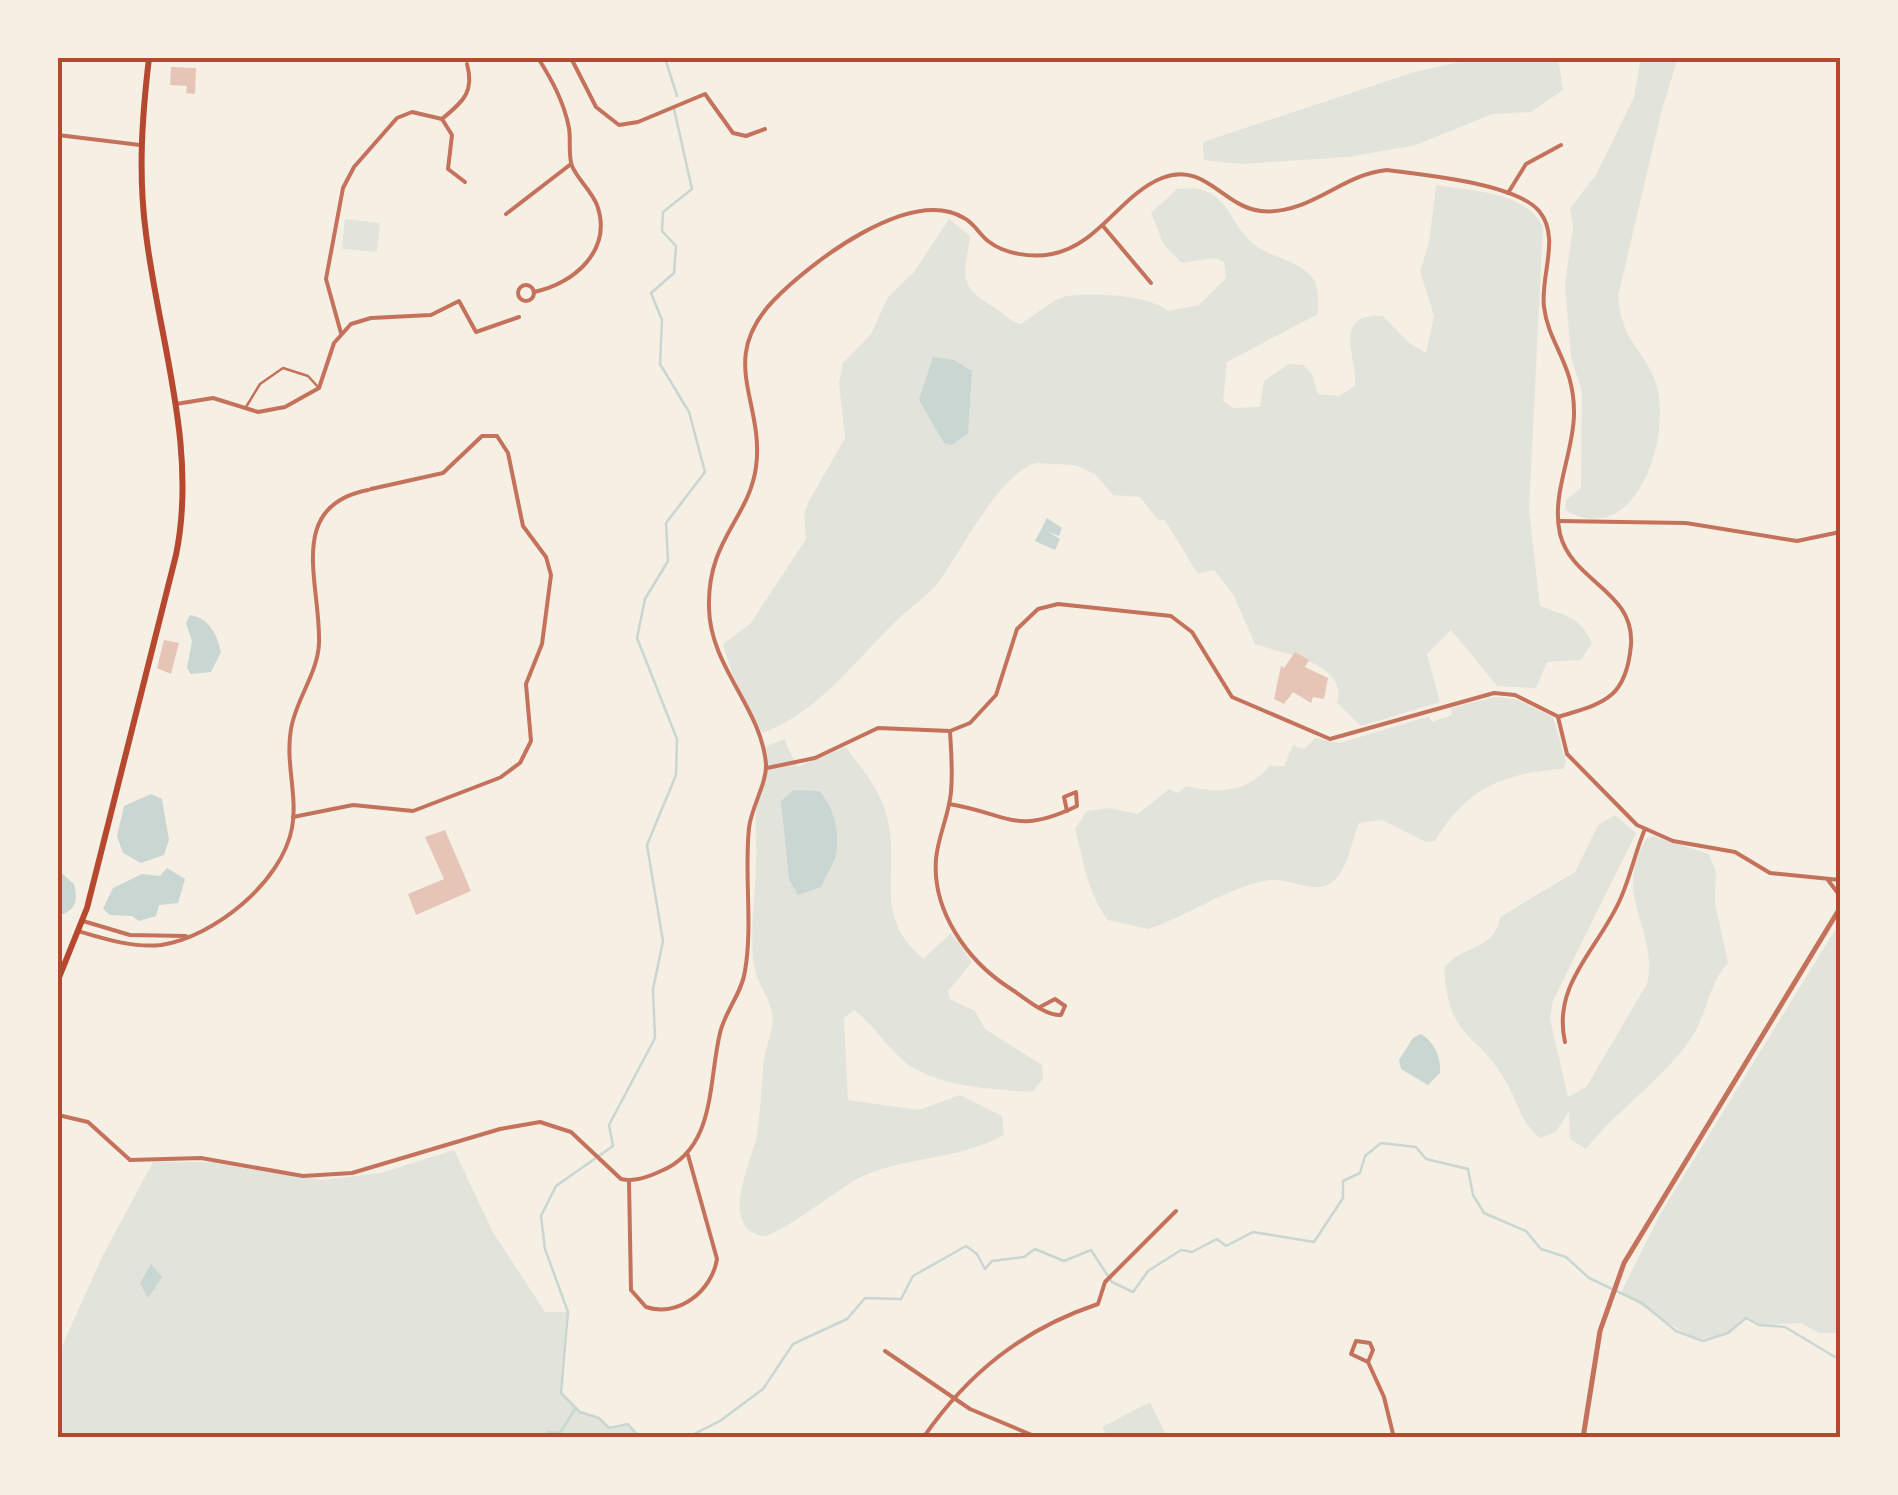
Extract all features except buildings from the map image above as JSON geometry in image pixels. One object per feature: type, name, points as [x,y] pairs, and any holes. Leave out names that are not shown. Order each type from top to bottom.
[{"type":"main road","points":[[58,980],[82,920],[176,555],[184,505],[175,404],[146,236],[140,146],[149,58]]},
{"type":"street","points":[[534,292],[576,274],[598,240],[598,209],[571,164],[564,109],[538,58]]},
{"type":"street","points":[[571,58],[596,107],[619,125],[638,122],[704,94],[733,133],[746,136],[765,129]]},
{"type":"street","points":[[442,119],[468,95],[471,85],[467,64]]},
{"type":"street","points":[[341,333],[326,278],[342,188],[354,167],[397,118],[412,112],[442,119],[452,135],[448,169],[465,182]]},
{"type":"street","points":[[58,135],[140,146]]},
{"type":"street","points":[[1508,192],[1526,164],[1561,145]]},
{"type":"street","points":[[506,214],[571,164]]},
{"type":"street","points":[[58,1115],[88,1122],[118,1154],[130,1160],[202,1158],[303,1176],[368,1170],[442,1144],[532,1122],[571,1132],[614,1176],[629,1181],[673,1166],[688,1155],[705,1120],[722,1023],[744,977],[749,828],[767,768],[751,720],[718,657],[709,612],[714,558],[754,477],[757,444],[742,378],[746,348],[759,318],[789,286],[843,244],[893,219],[932,212],[958,214],[992,244],[1025,255],[1068,249],[1103,226],[1152,183],[1180,174],[1204,179],[1242,204],[1264,212],[1294,208],[1368,173],[1387,170],[1508,192],[1538,209],[1548,230],[1544,309],[1573,390],[1574,424],[1559,496],[1564,546],[1574,562],[1623,608],[1631,644],[1623,679],[1612,696],[1587,710],[1558,717],[1531,701],[1494,693],[1330,739],[1232,697],[1192,632],[1170,616],[1058,604],[1038,610],[1020,624],[992,704],[976,719],[950,730],[878,728],[815,758],[767,768]]},
{"type":"street","points":[[1103,226],[1152,283]]},
{"type":"street","points":[[175,404],[213,398],[266,412],[285,407],[319,388],[341,333],[360,321],[431,314],[457,301],[464,304],[476,332],[520,317]]},
{"type":"street","points":[[78,931],[148,945],[186,936],[218,920],[266,879],[286,850],[294,817],[290,731],[319,643],[314,535],[330,506],[370,489],[443,473],[482,436],[497,436],[506,448],[523,526],[546,557],[551,575],[542,644],[526,684],[531,741],[520,763],[500,778],[413,811],[353,805],[294,817]]},
{"type":"street","points":[[1559,520],[1686,523],[1797,541],[1840,532]]},
{"type":"street","points":[[1558,717],[1567,754],[1621,811],[1645,828],[1673,841],[1734,852],[1770,873],[1840,880]]},
{"type":"street","points":[[950,730],[949,804],[936,868],[954,931],[985,970],[1040,1007],[1056,1016],[1065,1006],[1055,999],[1040,1007]]},
{"type":"street","points":[[949,804],[1029,822],[1053,820],[1067,811]]},
{"type":"street","points":[[1566,1042],[1562,1017],[1566,992],[1620,900],[1645,828]]},
{"type":"street","points":[[1828,880],[1840,896]]},
{"type":"street","points":[[1582,1438],[1596,1353],[1615,1285],[1649,1216],[1840,908]]},
{"type":"street","points":[[82,920],[124,934],[186,936]]},
{"type":"street","points":[[629,1181],[630,1290],[654,1310],[681,1306],[710,1279],[717,1259],[688,1155]]},
{"type":"street","points":[[923,1438],[952,1398],[1002,1350],[1098,1304],[1109,1278],[1176,1211]]},
{"type":"street","points":[[1368,1362],[1373,1350],[1370,1343],[1356,1341],[1351,1354],[1368,1362],[1384,1397],[1394,1438]]},
{"type":"street","points":[[886,1350],[952,1398],[1038,1438]]},
{"type":"lane","points":[[245,409],[260,384],[283,368],[308,376],[319,388]]},
{"type":"shaded area","points":[[1478,58],[1558,58],[1563,90],[1531,112],[1492,114],[1416,145],[1348,157],[1241,164],[1204,160],[1203,142],[1414,72]]},
{"type":"shaded area","points":[[1641,58],[1678,58],[1662,109],[1618,296],[1624,325],[1657,387],[1659,434],[1643,483],[1629,503],[1611,515],[1590,519],[1565,510],[1566,500],[1581,488],[1582,392],[1571,357],[1565,285],[1573,226],[1570,208],[1596,175],[1634,97]]},
{"type":"shaded area","points":[[1436,185],[1511,199],[1535,215],[1543,227],[1529,509],[1540,606],[1570,617],[1582,627],[1592,643],[1581,660],[1547,662],[1536,688],[1497,686],[1451,630],[1427,654],[1440,702],[1361,726],[1337,703],[1338,689],[1323,669],[1255,644],[1233,594],[1214,570],[1198,574],[1164,519],[1159,521],[1140,497],[1113,495],[1095,474],[1075,465],[1036,463],[1022,470],[995,497],[930,591],[818,700],[762,733],[732,673],[723,644],[750,624],[806,539],[804,514],[809,501],[845,438],[839,383],[843,363],[871,334],[888,297],[914,272],[949,219],[970,236],[965,269],[968,284],[981,298],[1020,324],[1062,297],[1079,295],[1134,298],[1168,311],[1199,305],[1226,278],[1224,262],[1214,258],[1182,263],[1164,245],[1151,213],[1177,189],[1194,188],[1217,198],[1245,236],[1305,271],[1317,289],[1318,314],[1227,362],[1223,401],[1233,408],[1260,407],[1264,381],[1289,364],[1303,365],[1312,374],[1318,394],[1339,396],[1355,386],[1350,339],[1357,322],[1367,317],[1383,316],[1408,342],[1426,353],[1434,316],[1420,271],[1429,243]]},
{"type":"shaded area","points":[[345,219],[380,223],[377,252],[342,249]]},
{"type":"shaded area","points":[[933,357],[954,360],[972,371],[968,433],[952,445],[944,443],[919,400]]},
{"type":"shaded area","points":[[1047,518],[1062,528],[1059,536],[1047,531],[1060,539],[1055,550],[1035,541]]},
{"type":"shaded area","points":[[190,615],[207,623],[217,639],[221,652],[211,672],[191,674],[187,668],[192,641],[186,623]]},
{"type":"shaded area","points":[[1495,697],[1515,699],[1553,717],[1566,762],[1563,769],[1522,774],[1473,796],[1435,841],[1426,842],[1382,820],[1359,823],[1345,865],[1329,884],[1315,887],[1269,880],[1148,929],[1108,920],[1095,899],[1075,829],[1087,811],[1109,808],[1138,814],[1169,789],[1178,793],[1186,786],[1231,789],[1251,782],[1269,766],[1284,766],[1293,745],[1304,749],[1315,738],[1340,743],[1429,716],[1432,722],[1452,715],[1451,708]]},
{"type":"shaded area","points":[[784,739],[797,767],[846,747],[882,801],[891,841],[893,911],[907,943],[923,959],[951,933],[972,962],[948,991],[950,999],[975,1011],[985,1029],[1042,1065],[1043,1079],[1032,1092],[960,1084],[925,1074],[897,1055],[854,1010],[844,1018],[848,1100],[919,1110],[960,1095],[1002,1116],[1004,1135],[967,1150],[895,1165],[859,1178],[780,1229],[762,1236],[749,1230],[740,1207],[757,1135],[772,1020],[755,972],[753,952],[756,818],[766,771],[764,747]]},
{"type":"shaded area","points":[[794,790],[819,791],[832,812],[837,839],[836,855],[821,887],[798,895],[789,879],[781,801]]},
{"type":"shaded area","points":[[151,794],[162,799],[169,840],[164,855],[141,863],[123,853],[117,836],[124,806]]},
{"type":"shaded area","points":[[1615,815],[1636,833],[1553,1001],[1550,1019],[1568,1097],[1586,1087],[1647,984],[1647,947],[1633,878],[1647,838],[1653,836],[1709,854],[1716,872],[1715,903],[1728,963],[1690,1040],[1586,1149],[1570,1139],[1569,1111],[1556,1132],[1540,1138],[1527,1124],[1494,1064],[1458,1023],[1447,992],[1444,968],[1492,936],[1500,917],[1575,872],[1598,825]]},
{"type":"shaded area","points":[[167,868],[185,879],[178,903],[159,905],[156,916],[139,921],[132,916],[110,915],[103,909],[113,888],[142,874],[160,876]]},
{"type":"shaded area","points":[[58,870],[74,884],[76,896],[72,908],[58,916]]},
{"type":"shaded area","points":[[1840,922],[1840,1333],[1819,1333],[1801,1323],[1759,1325],[1746,1318],[1728,1333],[1696,1340],[1621,1293],[1659,1216]]},
{"type":"shaded area","points":[[1421,1034],[1433,1046],[1439,1061],[1440,1073],[1428,1085],[1401,1069],[1399,1060],[1413,1038]]},
{"type":"shaded area","points":[[454,1150],[493,1232],[545,1312],[568,1312],[562,1394],[582,1414],[599,1418],[609,1428],[628,1424],[640,1437],[58,1438],[58,1355],[102,1257],[153,1162],[211,1162],[322,1180],[381,1173]]},
{"type":"shaded area","points":[[151,1264],[162,1277],[148,1298],[140,1283]]},
{"type":"shaded area","points":[[1150,1402],[1167,1437],[1108,1437],[1102,1427]]},
{"type":"waterway","points":[[665,58],[677,96]]},
{"type":"waterway","points":[[640,1438],[628,1424],[609,1428],[599,1418],[580,1412],[561,1393],[568,1312],[545,1249],[541,1216],[556,1186],[613,1146],[609,1125],[655,1038],[653,989],[663,941],[647,845],[676,775],[677,739],[637,638],[645,599],[668,561],[666,523],[705,472],[689,412],[660,364],[662,320],[651,293],[674,273],[676,246],[662,231],[663,212],[692,189],[674,109]]},
{"type":"waterway","points":[[686,1438],[720,1421],[763,1389],[793,1344],[847,1319],[865,1298],[901,1299],[913,1276],[966,1246],[977,1254],[985,1269],[992,1261],[1024,1257],[1035,1249],[1064,1261],[1091,1250],[1112,1282],[1133,1292],[1148,1271],[1181,1250],[1192,1252],[1217,1239],[1226,1246],[1253,1232],[1314,1242],[1343,1198],[1343,1181],[1360,1173],[1365,1156],[1381,1143],[1416,1147],[1426,1159],[1468,1169],[1473,1195],[1484,1213],[1526,1231],[1541,1249],[1566,1257],[1589,1278],[1642,1303],[1676,1331],[1703,1341],[1728,1333],[1746,1318],[1759,1325],[1785,1327],[1840,1360]]},
{"type":"waterway","points":[[542,1438],[548,1432],[560,1433],[575,1409]]},
{"type":"waterway","points":[[673,1438],[685,1438]]}]
